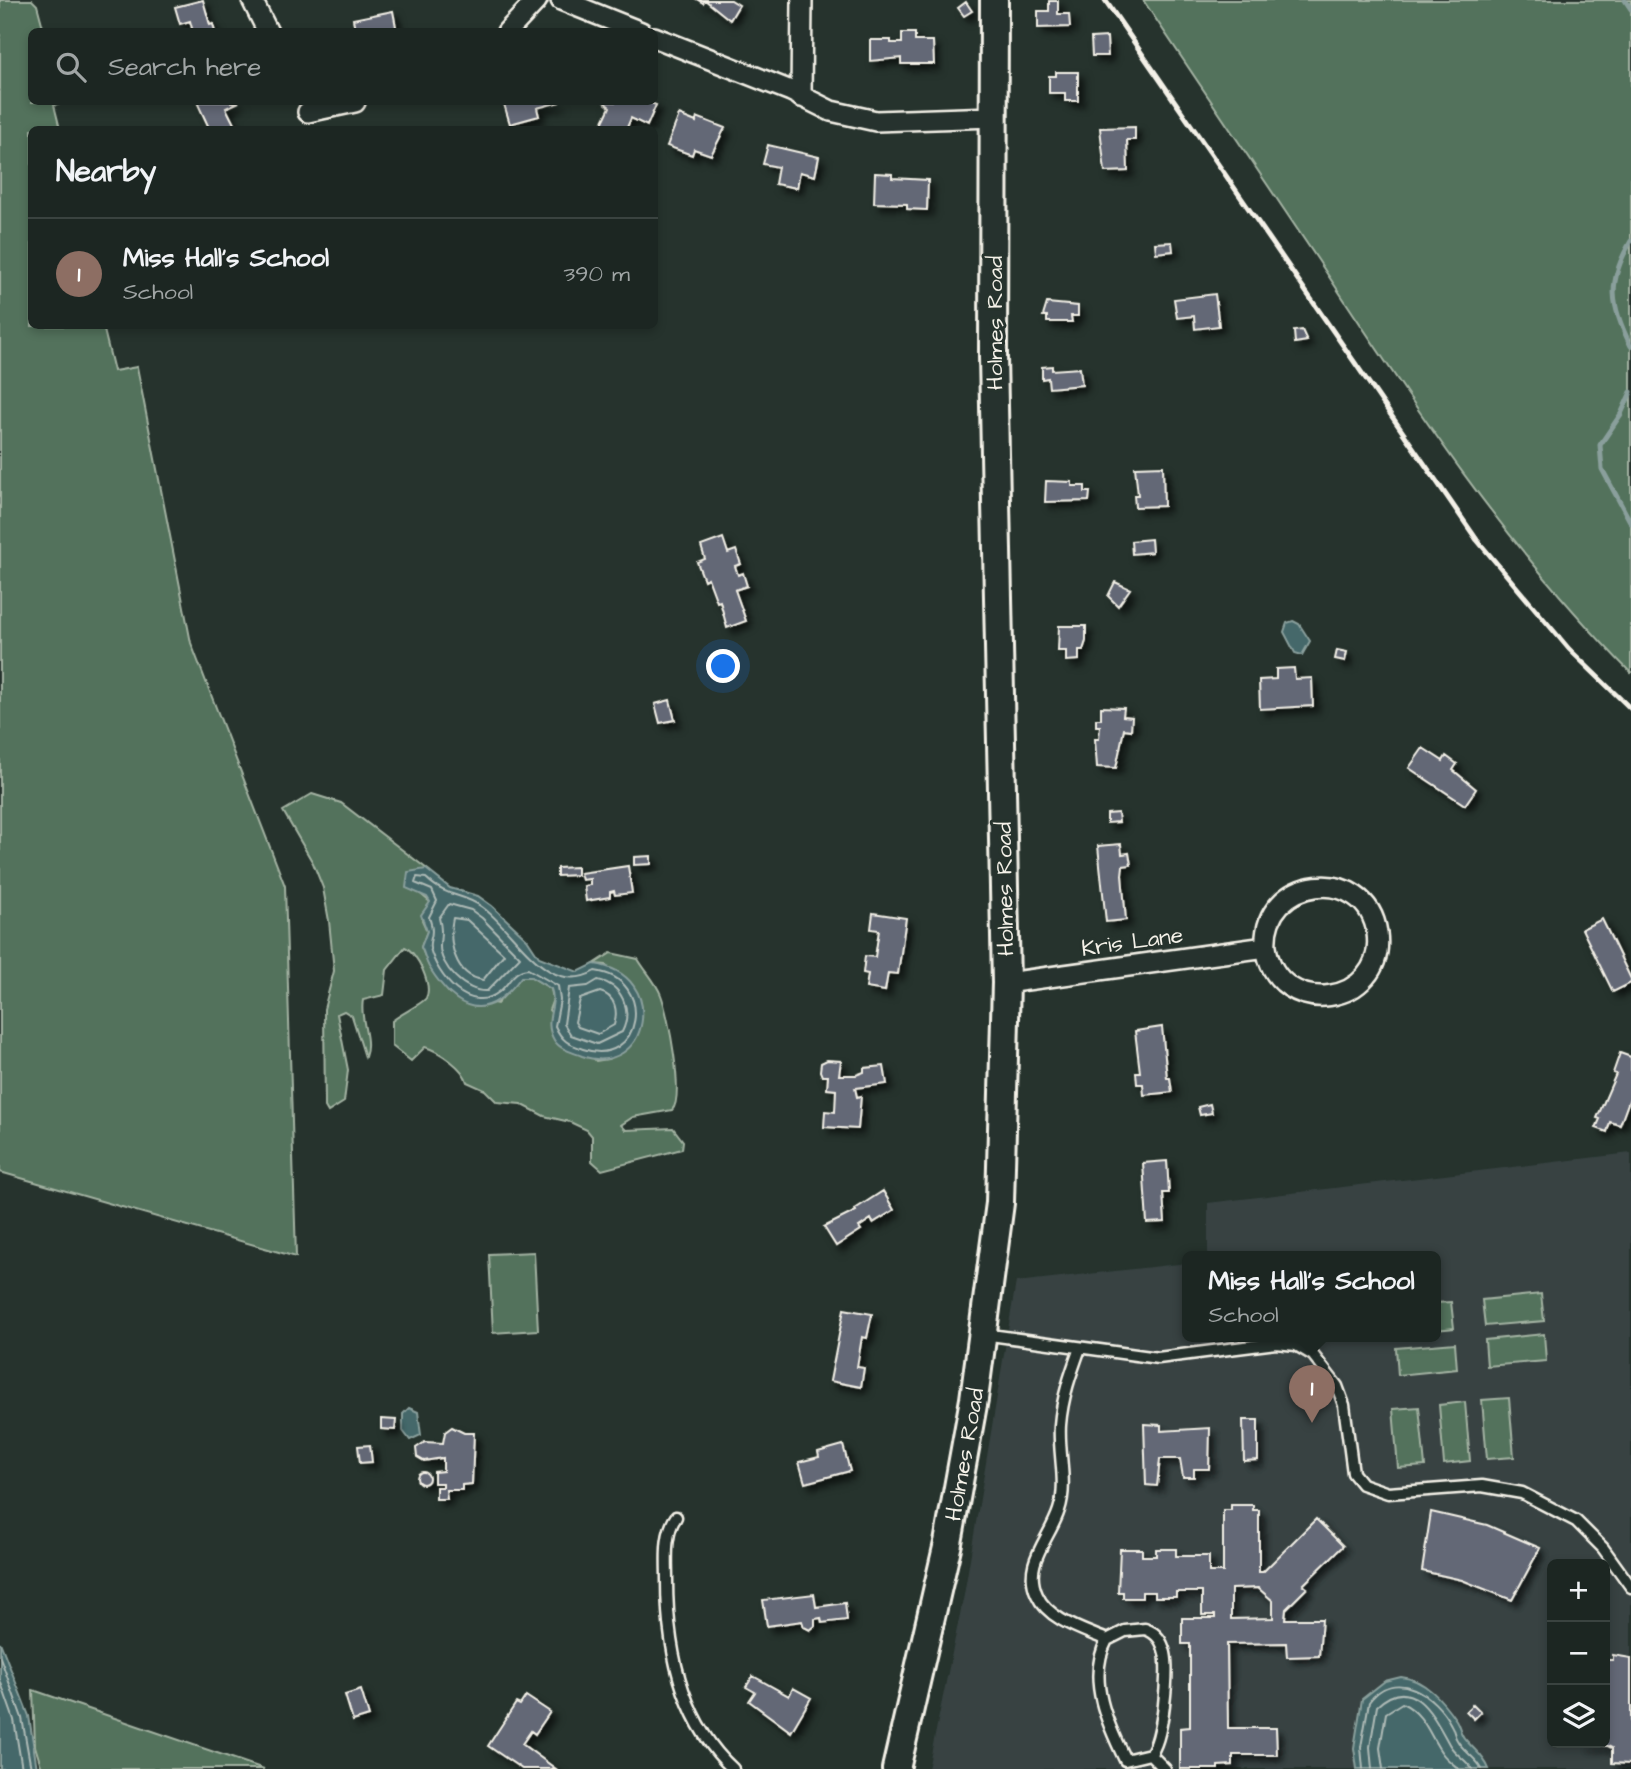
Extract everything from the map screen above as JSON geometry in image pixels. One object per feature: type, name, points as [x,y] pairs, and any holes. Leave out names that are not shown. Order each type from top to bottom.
[{"type":"street","points":[[252,0],[266,28]]},
{"type":"street","points":[[511,28],[537,0]]},
{"type":"street","points":[[561,0],[631,28]]},
{"type":"street","points":[[801,97],[802,0]]},
{"type":"street","name":"Holmes Road","points":[[896,1769],[948,1543],[983,1334],[1000,1203],[1006,983],[993,357],[994,0]]},
{"type":"street","points":[[658,39],[831,111],[876,121],[994,117]]},
{"type":"street","points":[[309,114],[344,105]]},
{"type":"street","points":[[1330,886],[1349,892],[1370,912],[1377,930],[1376,952],[1369,971],[1347,991],[1327,997],[1300,993],[1283,982],[1270,964],[1266,947],[1268,927],[1277,907],[1292,894],[1310,887],[1330,886]]},
{"type":"street","name":"Kris Lane","points":[[1006,983],[1266,947]]},
{"type":"lane","points":[[983,1334],[1158,1358],[1276,1343],[1296,1345],[1312,1355],[1337,1386],[1344,1405],[1353,1473],[1362,1484],[1388,1493],[1482,1486],[1522,1493],[1559,1509],[1581,1526],[1631,1587]]},
{"type":"lane","points":[[1080,1348],[1066,1389],[1060,1425],[1063,1496],[1059,1512],[1034,1560],[1032,1576],[1038,1599],[1048,1609],[1065,1622],[1107,1640]]},
{"type":"lane","points":[[676,1517],[669,1535],[667,1568],[667,1617],[671,1647],[680,1681],[703,1730],[718,1755],[733,1769]]},
{"type":"lane","points":[[1145,1629],[1153,1632],[1162,1645],[1166,1665],[1159,1739],[1150,1754],[1123,1765],[1099,1686],[1099,1664],[1107,1640],[1125,1631],[1145,1629]]},
{"type":"lane","points":[[1150,1754],[1165,1769]]},
{"type":"shaded area","points":[[1631,1153],[1631,1769],[928,1769],[964,1595],[1016,1282],[1182,1264],[1182,1342],[1441,1342],[1441,1251],[1208,1251],[1208,1203]]},
{"type":"green space","points":[[0,0],[32,0],[37,5],[43,28],[28,28],[28,105],[54,105],[59,126],[28,126],[28,329],[104,329],[114,371],[137,367],[191,643],[285,886],[296,1257],[0,1172]]},
{"type":"green space","points":[[1143,0],[1631,0],[1631,673],[1544,577],[1426,422]]},
{"type":"green space","points":[[312,794],[341,803],[431,872],[426,869],[417,891],[430,902],[422,920],[427,931],[421,947],[429,966],[449,993],[497,1004],[521,977],[531,977],[551,989],[553,999],[549,1010],[596,1061],[608,1059],[627,1049],[606,965],[594,964],[611,953],[638,959],[656,986],[664,1005],[674,1055],[676,1102],[672,1110],[633,1117],[621,1125],[626,1130],[673,1128],[683,1141],[682,1149],[602,1170],[592,1161],[592,1136],[587,1130],[570,1122],[544,1116],[521,1104],[497,1102],[485,1090],[467,1082],[456,1066],[431,1049],[425,1047],[411,1061],[392,1046],[392,1021],[424,1000],[428,993],[426,978],[419,962],[405,947],[387,970],[384,995],[363,1000],[367,1043],[365,1057],[352,1016],[344,1011],[337,1014],[348,1070],[344,1102],[328,1112],[325,1107],[324,1009],[334,971],[329,921],[323,888],[313,863],[283,811]]},
{"type":"green space","points":[[534,1252],[538,1330],[493,1333],[489,1254]]},
{"type":"green space","points":[[1541,1294],[1544,1321],[1485,1326],[1482,1300]]},
{"type":"green space","points":[[1451,1302],[1454,1328],[1441,1329],[1441,1303]]},
{"type":"green space","points":[[1544,1334],[1546,1361],[1487,1366],[1485,1340]]},
{"type":"green space","points":[[1455,1343],[1457,1369],[1398,1375],[1396,1348]]},
{"type":"green space","points":[[1509,1398],[1514,1457],[1487,1459],[1482,1400]]},
{"type":"green space","points":[[1465,1402],[1470,1461],[1444,1464],[1439,1405]]},
{"type":"green space","points":[[1419,1407],[1425,1466],[1398,1468],[1393,1409]]},
{"type":"green space","points":[[33,1690],[264,1769],[42,1769],[35,1746]]},
{"type":"water","points":[[1293,621],[1299,624],[1310,641],[1302,655],[1295,653],[1284,632],[1287,623]]},
{"type":"water","points":[[426,869],[450,888],[478,896],[492,906],[527,939],[539,957],[578,972],[594,964],[618,972],[634,986],[641,1004],[642,1022],[635,1040],[623,1053],[605,1059],[582,1056],[563,1048],[554,1040],[549,1026],[553,1001],[551,989],[531,977],[521,977],[496,1002],[484,1006],[473,1007],[450,994],[429,967],[421,947],[427,931],[421,915],[430,902],[427,897],[406,888],[408,872]]},
{"type":"water","points":[[409,1408],[418,1412],[421,1435],[410,1440],[403,1431],[403,1414]]},
{"type":"water","points":[[0,1642],[29,1716],[37,1769],[0,1769]]},
{"type":"water","points":[[1401,1677],[1426,1686],[1439,1699],[1456,1720],[1463,1737],[1482,1757],[1489,1769],[1357,1769],[1354,1748],[1362,1699],[1385,1681]]},
{"type":"building","points":[[203,0],[210,25],[213,24],[214,28],[192,28],[190,21],[180,24],[175,7]]},
{"type":"building","points":[[705,0],[731,0],[739,5],[730,20]]},
{"type":"building","points":[[1049,1],[1058,1],[1058,14],[1069,14],[1070,27],[1038,28],[1038,11],[1049,11]]},
{"type":"building","points":[[966,2],[972,11],[964,16],[958,8]]},
{"type":"building","points":[[393,11],[396,28],[355,28],[353,19]]},
{"type":"building","points":[[902,33],[915,33],[915,41],[933,41],[934,64],[901,64],[901,58],[870,61],[870,40],[902,43]]},
{"type":"building","points":[[1107,37],[1108,56],[1092,56],[1091,38]]},
{"type":"building","points":[[1056,72],[1078,72],[1078,101],[1065,101],[1065,93],[1049,93],[1049,76],[1056,76]]},
{"type":"building","points":[[198,105],[232,105],[226,108],[235,126],[208,126]]},
{"type":"building","points":[[504,105],[548,105],[537,108],[539,116],[510,124]]},
{"type":"building","points":[[608,105],[656,105],[647,126],[631,118],[628,126],[601,126],[610,107]]},
{"type":"building","points":[[679,115],[696,122],[697,117],[725,128],[711,155],[694,149],[692,155],[667,146]]},
{"type":"building","points":[[1135,127],[1135,140],[1127,140],[1128,171],[1105,172],[1100,128]]},
{"type":"building","points":[[768,145],[819,157],[815,176],[800,172],[797,188],[775,184],[778,167],[763,164]]},
{"type":"building","points":[[875,173],[892,174],[892,178],[928,180],[927,210],[907,209],[907,204],[874,203]]},
{"type":"building","points":[[1172,242],[1173,251],[1156,253],[1155,243]]},
{"type":"building","points":[[1215,294],[1219,326],[1195,329],[1194,316],[1177,318],[1174,299]]},
{"type":"building","points":[[1047,303],[1078,306],[1078,316],[1071,316],[1072,322],[1047,322],[1047,316],[1043,316]]},
{"type":"building","points":[[1302,330],[1307,341],[1295,343],[1294,331]]},
{"type":"building","points":[[1052,366],[1052,370],[1080,368],[1082,385],[1049,388],[1048,378],[1042,379],[1042,367]]},
{"type":"building","points":[[1163,466],[1164,506],[1135,507],[1134,495],[1138,495],[1135,467]]},
{"type":"building","points":[[1046,481],[1072,482],[1072,486],[1085,486],[1085,492],[1090,492],[1089,501],[1045,502]]},
{"type":"building","points":[[723,538],[728,553],[736,550],[741,564],[735,566],[738,575],[743,573],[747,586],[735,590],[746,621],[727,628],[720,601],[717,602],[708,578],[704,580],[697,562],[705,559],[701,546]]},
{"type":"building","points":[[1151,539],[1152,552],[1132,554],[1131,541]]},
{"type":"building","points":[[1115,582],[1130,589],[1118,606],[1108,596]]},
{"type":"building","points":[[1059,626],[1086,626],[1086,641],[1083,650],[1079,650],[1079,660],[1066,661],[1066,651],[1058,651]]},
{"type":"building","points":[[1337,650],[1347,652],[1345,661],[1335,659]]},
{"type":"building","points":[[1294,668],[1295,679],[1312,678],[1313,706],[1260,709],[1259,680],[1276,679],[1276,669]]},
{"type":"building","points":[[670,700],[675,720],[660,723],[655,704]]},
{"type":"building","points":[[1101,707],[1124,708],[1123,716],[1132,717],[1131,730],[1124,729],[1116,768],[1097,767],[1095,739],[1099,739],[1100,726],[1096,726],[1096,719],[1101,719]]},
{"type":"building","points":[[1423,748],[1443,761],[1446,756],[1457,764],[1453,770],[1476,789],[1465,805],[1409,768]]},
{"type":"building","points":[[1118,813],[1119,822],[1107,823],[1107,814]]},
{"type":"building","points":[[1121,844],[1122,854],[1129,853],[1131,865],[1123,866],[1122,875],[1126,920],[1106,922],[1098,846]]},
{"type":"building","points":[[651,856],[651,864],[634,865],[634,857]]},
{"type":"building","points":[[628,866],[632,893],[615,895],[614,891],[610,892],[610,897],[586,901],[584,886],[590,885],[590,879],[582,880],[580,873]]},
{"type":"building","points":[[577,867],[577,875],[557,876],[557,868]]},
{"type":"building","points":[[873,913],[906,918],[898,974],[888,973],[885,991],[866,988],[868,974],[863,973],[865,956],[875,957],[879,930],[871,929]]},
{"type":"building","points":[[1602,919],[1631,979],[1631,983],[1613,992],[1582,929]]},
{"type":"building","points":[[1162,1027],[1167,1078],[1170,1078],[1172,1092],[1144,1095],[1143,1084],[1137,1084],[1136,1072],[1140,1072],[1135,1031]]},
{"type":"building","points":[[1620,1053],[1631,1057],[1631,1095],[1620,1125],[1610,1122],[1607,1132],[1596,1128],[1600,1119],[1597,1118],[1616,1074],[1613,1073]]},
{"type":"building","points":[[827,1060],[841,1061],[839,1075],[856,1075],[864,1072],[864,1068],[884,1066],[887,1084],[855,1088],[857,1097],[861,1096],[858,1129],[824,1127],[825,1111],[835,1112],[836,1090],[827,1089],[828,1076],[822,1076],[820,1071],[821,1063]]},
{"type":"building","points":[[1210,1104],[1212,1113],[1200,1115],[1198,1107]]},
{"type":"building","points":[[1167,1161],[1169,1193],[1163,1193],[1165,1222],[1147,1223],[1143,1163]]},
{"type":"building","points":[[883,1191],[894,1210],[873,1223],[871,1219],[859,1227],[861,1230],[836,1246],[824,1227],[856,1211],[855,1209]]},
{"type":"building","points":[[844,1309],[872,1314],[867,1338],[862,1337],[857,1367],[864,1368],[861,1387],[830,1381]]},
{"type":"building","points":[[381,1419],[396,1420],[395,1430],[381,1429]]},
{"type":"building","points":[[1243,1420],[1258,1420],[1258,1460],[1244,1461]]},
{"type":"building","points":[[1144,1424],[1161,1425],[1161,1431],[1210,1428],[1209,1469],[1194,1469],[1194,1477],[1183,1477],[1180,1459],[1160,1459],[1157,1486],[1146,1485]]},
{"type":"building","points":[[452,1427],[464,1433],[474,1433],[472,1484],[462,1485],[462,1490],[446,1490],[447,1499],[436,1499],[436,1487],[443,1487],[443,1483],[434,1483],[434,1472],[443,1471],[443,1458],[424,1461],[417,1457],[416,1448],[425,1442],[443,1443],[445,1432]]},
{"type":"building","points":[[370,1445],[372,1462],[360,1463],[358,1446]]},
{"type":"building","points":[[843,1445],[850,1471],[805,1483],[799,1462],[819,1457],[818,1452]]},
{"type":"building","points":[[423,1472],[429,1478],[423,1484],[417,1478]]},
{"type":"building","points":[[1231,1505],[1253,1505],[1253,1510],[1259,1510],[1259,1572],[1263,1572],[1316,1519],[1343,1546],[1303,1585],[1307,1588],[1286,1609],[1285,1619],[1322,1619],[1319,1656],[1287,1657],[1286,1643],[1227,1644],[1228,1728],[1276,1728],[1277,1755],[1233,1755],[1233,1765],[1218,1766],[1218,1769],[1180,1769],[1180,1728],[1190,1727],[1190,1644],[1182,1644],[1182,1618],[1215,1618],[1215,1615],[1202,1615],[1202,1592],[1176,1592],[1176,1597],[1155,1597],[1155,1592],[1142,1592],[1142,1598],[1123,1598],[1123,1592],[1118,1592],[1120,1549],[1142,1549],[1142,1556],[1156,1556],[1156,1549],[1176,1549],[1176,1556],[1209,1556],[1209,1572],[1223,1572],[1223,1510],[1231,1510]],"holes":[[[1258,1588],[1273,1601],[1273,1618],[1231,1619],[1231,1589]]]},
{"type":"building","points":[[1431,1512],[1487,1525],[1540,1548],[1512,1600],[1462,1580],[1422,1571]]},
{"type":"building","points":[[814,1594],[816,1607],[845,1603],[847,1620],[822,1623],[821,1618],[815,1619],[815,1626],[810,1630],[804,1627],[802,1621],[767,1626],[763,1600]]},
{"type":"building","points":[[1613,1655],[1631,1658],[1631,1764],[1612,1763],[1610,1660],[1613,1660]]},
{"type":"building","points":[[753,1676],[789,1696],[793,1688],[811,1698],[791,1732],[749,1701],[755,1692],[746,1687]]},
{"type":"building","points":[[361,1690],[369,1716],[353,1721],[345,1695]]},
{"type":"building","points":[[526,1696],[550,1712],[535,1734],[531,1731],[522,1744],[556,1769],[522,1769],[488,1746],[516,1703],[520,1705]]},
{"type":"building","points":[[1473,1704],[1481,1712],[1474,1719],[1466,1711]]},
{"type":"waterway","points":[[1625,0],[1631,9]]},
{"type":"waterway","points":[[1631,241],[1618,269],[1614,294],[1615,306],[1631,346]]},
{"type":"waterway","points":[[1631,392],[1621,414],[1600,445],[1602,469],[1631,523]]},
{"type":"railway","points":[[1105,0],[1477,540],[1569,649],[1631,709]]},
{"type":"place","name":"Miss Hall's School","points":[[1312,1423]]}]
